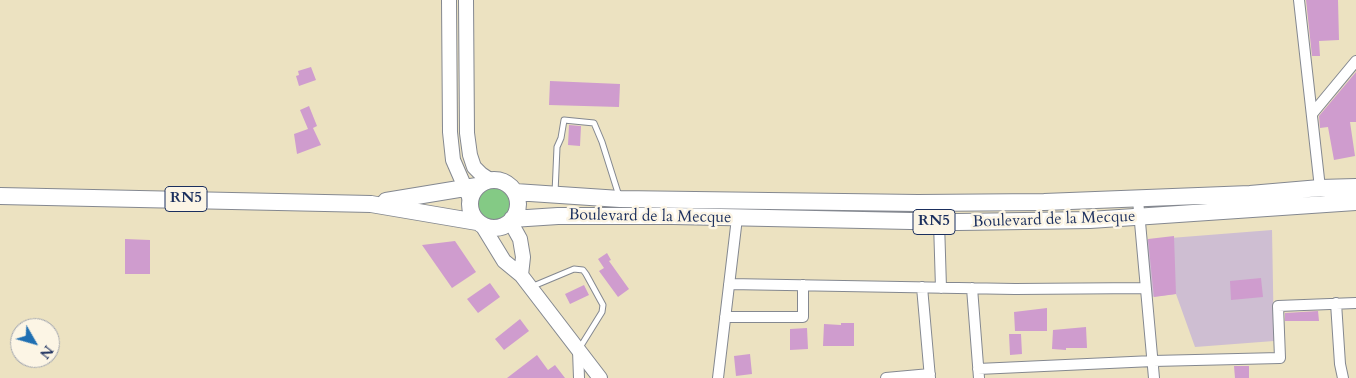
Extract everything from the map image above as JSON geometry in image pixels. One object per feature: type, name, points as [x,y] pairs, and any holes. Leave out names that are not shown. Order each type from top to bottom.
[{"type":"main road","name":"Boulevard de la Mecque","points":[[476,188],[504,182],[515,192],[620,199],[918,203],[1138,200],[1356,187]]},
{"type":"main road","name":"RN5","points":[[0,196],[371,204],[476,188]]},
{"type":"main road","points":[[476,188],[471,214],[480,223]]},
{"type":"main road","points":[[511,220],[518,206],[515,192]]},
{"type":"main road","name":"Boulevard de la Mecque","points":[[371,204],[480,223],[497,228],[511,220],[625,216],[939,222],[1140,217],[1356,202]]},
{"type":"street","points":[[449,0],[450,132],[453,160],[476,188]]},
{"type":"street","points":[[466,0],[467,134],[474,167],[481,174],[476,188]]},
{"type":"street","points":[[1299,0],[1320,188]]},
{"type":"street","points":[[1312,114],[1356,60]]},
{"type":"street","points":[[1138,200],[1154,378]]},
{"type":"street","points":[[718,378],[737,218]]},
{"type":"street","points":[[511,220],[520,239],[521,275]]},
{"type":"street","points":[[939,222],[941,288]]},
{"type":"street","points":[[480,223],[504,260],[521,275],[600,378]]},
{"type":"street","points":[[729,284],[941,288],[1146,288]]},
{"type":"street","points":[[725,317],[803,317],[803,286]]},
{"type":"street","points":[[886,378],[930,376],[922,287]]},
{"type":"street","points":[[972,288],[979,374],[1153,361],[1280,358],[1278,306],[1356,303]]},
{"type":"street","points":[[1336,303],[1340,364],[1343,378]]},
{"type":"street","points":[[578,350],[579,378]]},
{"type":"lane","points":[[555,194],[558,147],[564,120],[594,123],[620,199]]},
{"type":"lane","points":[[530,287],[574,269],[583,270],[603,305],[602,312],[578,350]]},
{"type":"shaded area","points":[[1272,230],[1274,341],[1195,347],[1176,294],[1151,297],[1145,240]]},
{"type":"green space","points":[[493,182],[508,188],[514,203],[508,218],[493,224],[478,218],[472,203],[478,188]]},
{"type":"building","points":[[1306,0],[1338,0],[1339,40],[1319,41],[1320,56],[1312,56]]},
{"type":"building","points":[[311,67],[316,80],[299,86],[296,76],[299,75],[298,71]]},
{"type":"building","points":[[1356,72],[1356,122],[1350,122],[1355,156],[1334,160],[1328,127],[1320,128],[1319,116]]},
{"type":"building","points":[[550,81],[620,84],[619,107],[549,105]]},
{"type":"building","points":[[309,106],[317,126],[313,128],[321,145],[297,154],[294,134],[308,129],[300,110]]},
{"type":"building","points":[[569,125],[581,126],[580,146],[568,145]]},
{"type":"building","points":[[1174,236],[1176,294],[1154,297],[1148,239]]},
{"type":"building","points":[[125,239],[150,240],[150,274],[125,274]]},
{"type":"building","points":[[455,241],[476,272],[452,288],[422,245]]},
{"type":"building","points":[[607,253],[611,260],[609,261],[629,289],[618,297],[599,271],[604,268],[598,259]]},
{"type":"building","points":[[1261,278],[1263,297],[1231,300],[1230,281]]},
{"type":"building","points":[[490,283],[500,297],[478,313],[467,299]]},
{"type":"building","points":[[584,285],[589,295],[570,304],[565,294]]},
{"type":"building","points":[[1047,308],[1047,331],[1015,331],[1014,312]]},
{"type":"building","points":[[1318,311],[1319,321],[1285,321],[1285,313]]},
{"type":"building","points":[[520,319],[529,331],[504,350],[495,339]]},
{"type":"building","points":[[841,323],[854,323],[854,346],[823,346],[824,324],[841,325]]},
{"type":"building","points":[[1086,327],[1087,348],[1052,349],[1053,330]]},
{"type":"building","points":[[807,328],[808,349],[790,350],[790,329]]},
{"type":"building","points":[[1009,334],[1021,334],[1022,354],[1010,355]]},
{"type":"building","points":[[750,354],[752,374],[736,376],[734,356]]},
{"type":"building","points":[[537,355],[548,370],[555,365],[565,378],[507,378]]},
{"type":"building","points":[[1234,366],[1249,366],[1249,378],[1235,378]]}]
